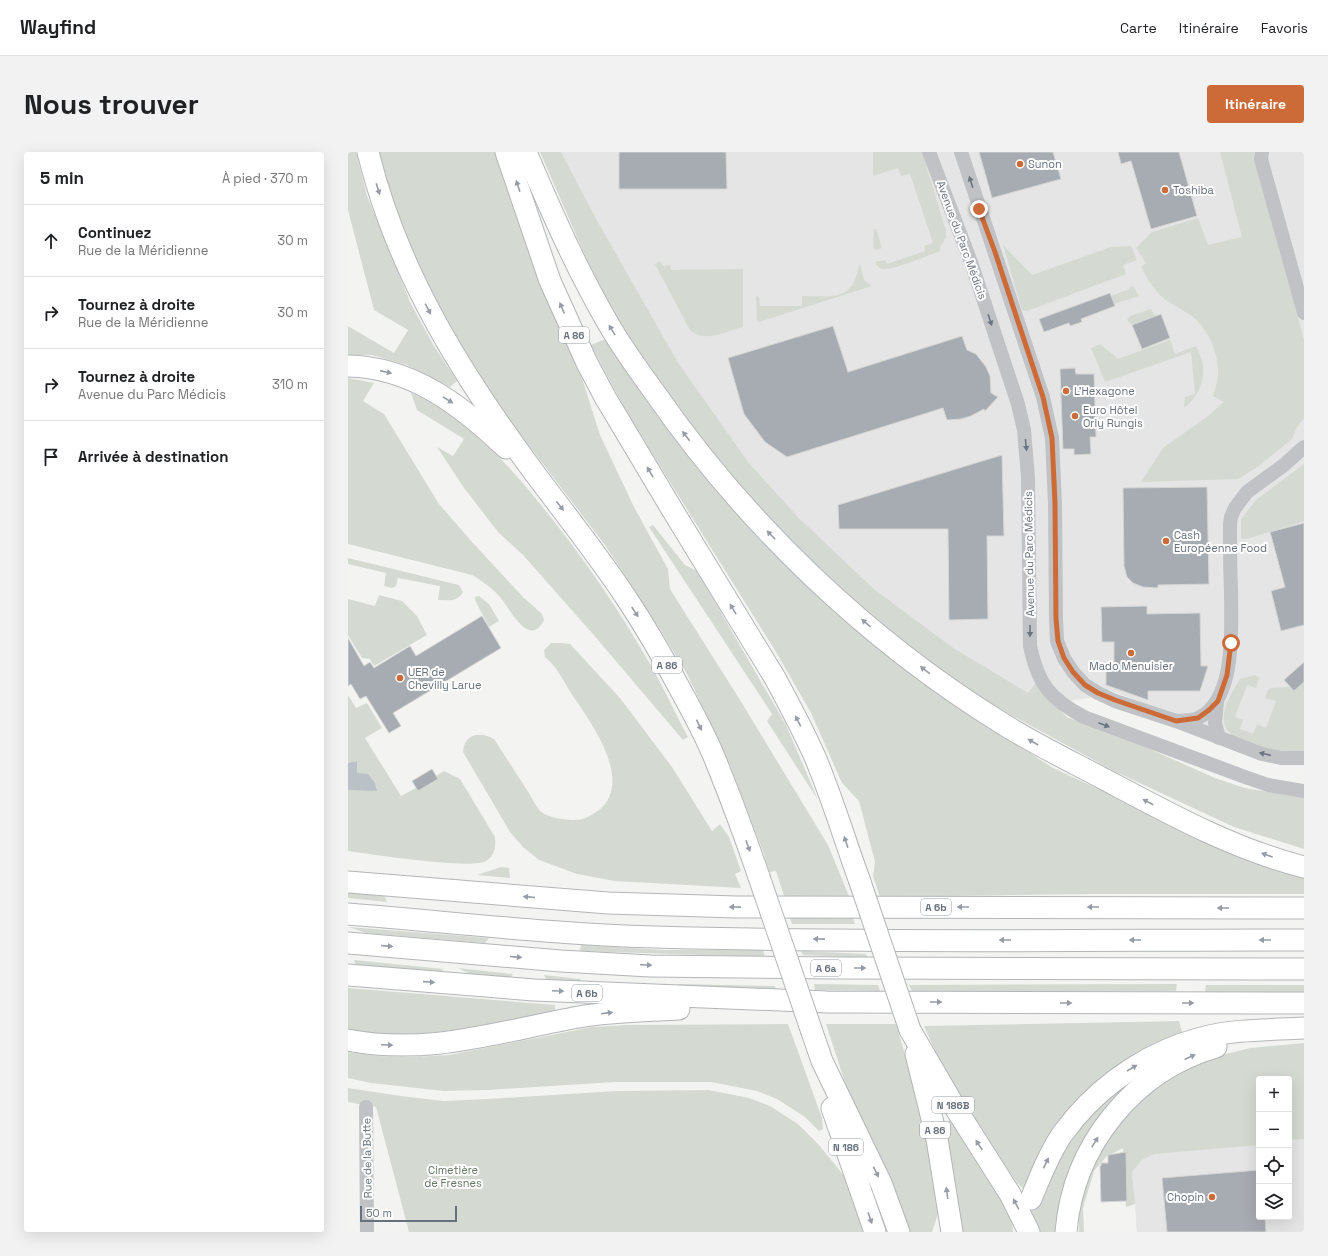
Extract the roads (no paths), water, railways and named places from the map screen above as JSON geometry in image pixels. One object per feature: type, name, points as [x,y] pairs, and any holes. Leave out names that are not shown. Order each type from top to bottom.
[{"type":"highway","name":"A 86","points":[[368,152],[388,219],[407,268],[451,350],[476,389],[536,475],[594,550],[648,632],[695,716],[717,763],[759,877],[822,1061],[881,1183],[899,1232]]},
{"type":"highway","name":"A 86","points":[[506,152],[550,281],[587,363],[605,397],[670,506],[775,678],[808,741],[819,768],[910,1030],[937,1139],[952,1232]]},
{"type":"highway","points":[[526,152],[580,269],[610,326],[638,369],[691,443],[716,473],[770,534],[826,588],[874,631],[931,674],[978,708],[1041,746],[1188,823],[1267,856],[1304,867]]},
{"type":"highway","points":[[352,367],[386,371],[414,380],[465,412],[536,475]]},
{"type":"highway","points":[[348,868],[491,894]]},
{"type":"highway","name":"A 6b","points":[[348,882],[608,903],[736,907],[1304,908]]},
{"type":"highway","points":[[348,914],[653,937],[1304,940]]},
{"type":"highway","name":"A 6a","points":[[348,943],[561,961],[650,966],[1304,969]]},
{"type":"highway","name":"A 6b","points":[[348,976],[564,992],[827,1002],[1304,1003]]},
{"type":"highway","points":[[348,1040],[376,1044],[429,1045],[481,1038],[580,1017],[624,1011],[827,1002]]},
{"type":"highway","points":[[1031,1199],[1045,1164],[1062,1134],[1083,1109],[1108,1086],[1130,1069],[1180,1045],[1202,1038],[1245,1031],[1304,1028]]},
{"type":"highway","points":[[1066,1232],[1072,1197],[1078,1177],[1093,1145],[1103,1129],[1121,1106],[1141,1087],[1164,1071],[1206,1050],[1257,1038],[1271,1037],[1282,1029]]},
{"type":"highway","name":"N 186B","points":[[910,1030],[956,1109],[1010,1194],[1029,1232]]},
{"type":"highway","name":"N 186","points":[[822,1061],[827,1093],[875,1232]]},
{"type":"street","name":"Avenue du Parc Médicis","points":[[929,152],[971,262],[1020,410],[1025,436],[1027,471],[1030,646],[1034,666],[1042,681],[1053,695],[1067,708],[1084,717],[1268,785],[1304,791]]},
{"type":"street","points":[[961,152],[1043,397],[1052,438],[1055,504],[1056,619],[1058,641],[1062,653],[1073,672],[1085,685],[1115,700],[1176,721],[1262,754],[1281,758],[1304,758]]},
{"type":"street","points":[[1262,152],[1261,158],[1304,313]]},
{"type":"street","points":[[1219,738],[1215,723],[1218,701],[1227,675],[1231,643],[1231,517],[1235,508],[1247,492],[1304,447]]},
{"type":"street","points":[[1176,721],[1198,718],[1218,701]]},
{"type":"street","name":"Rue de la Butte","points":[[366,1107],[367,1232]]},
{"type":"place","name":"Sunon","points":[[1020,164]]},
{"type":"place","name":"Toshiba","points":[[1165,190]]},
{"type":"place","name":"L'Hexagone","points":[[1066,391]]},
{"type":"place","name":"Euro Hôtel Orly Rungis","points":[[1075,416]]},
{"type":"place","name":"Cash Européenne Food","points":[[1166,541]]},
{"type":"place","name":"Mado Menuisier","points":[[1131,653]]},
{"type":"place","name":"UER de Chevilly Larue","points":[[400,678]]},
{"type":"place","name":"Chopin","points":[[1212,1197]]},
{"type":"park label","name":"Cimetière de Fresnes","points":[[453,1176]]}]
